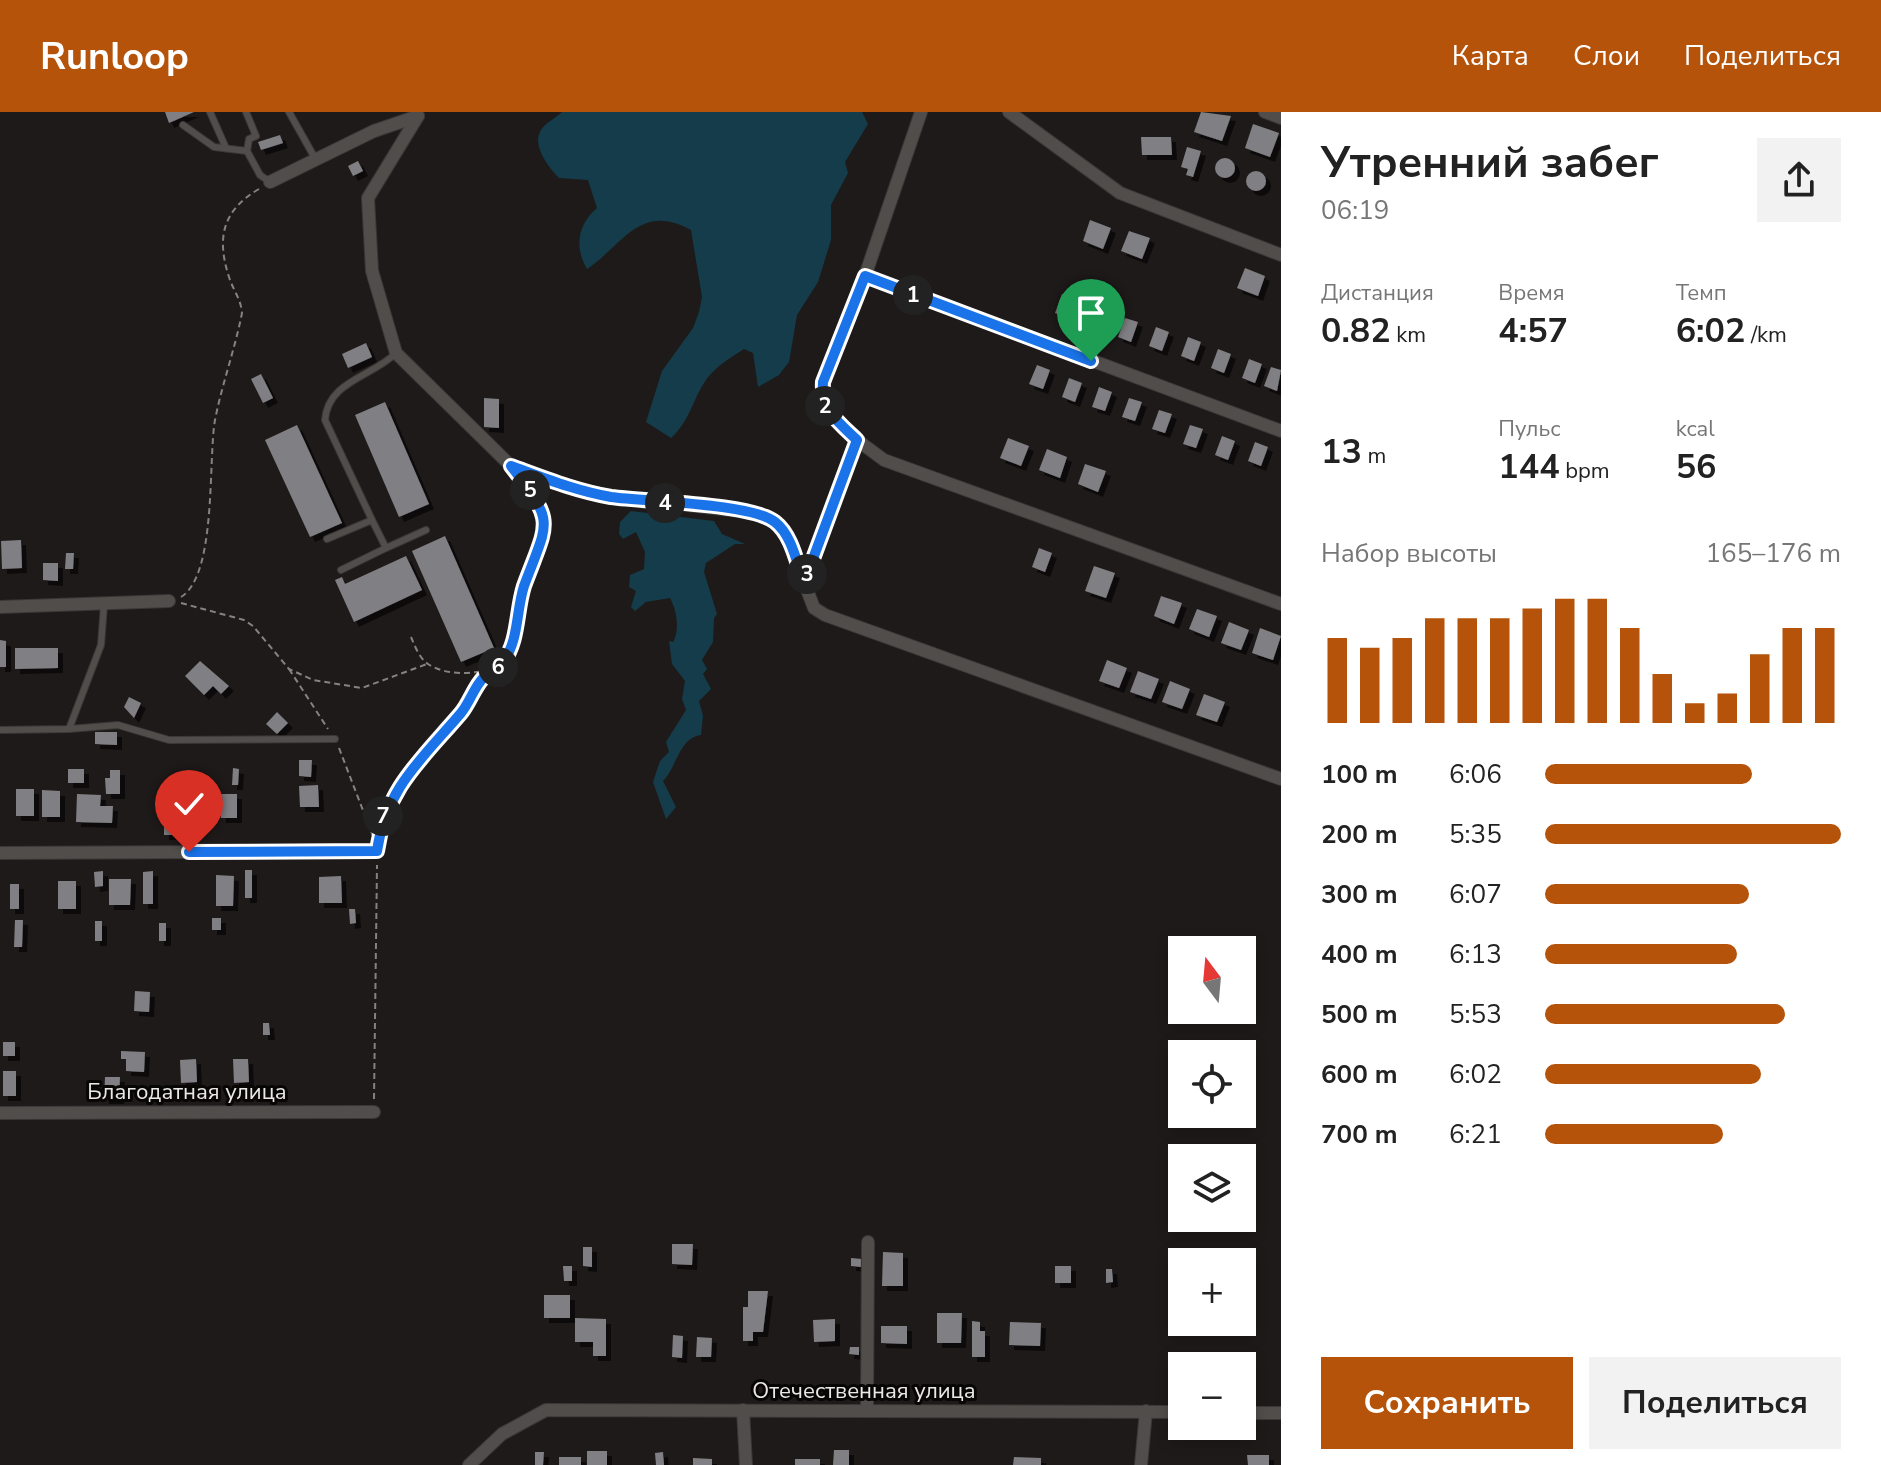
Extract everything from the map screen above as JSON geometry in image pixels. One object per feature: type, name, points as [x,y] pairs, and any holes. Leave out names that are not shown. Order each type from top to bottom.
[{"type":"street","points":[[921,112],[865,276],[823,382],[822,399],[829,413],[884,460],[1281,604]]},
{"type":"street","points":[[1009,112],[1120,193],[1281,255]]},
{"type":"street","points":[[1029,128],[1034,112]]},
{"type":"street","points":[[1265,112],[1281,118]]},
{"type":"street","points":[[270,182],[374,131],[421,114]]},
{"type":"street","points":[[421,114],[368,198],[372,271],[396,353],[511,466],[569,487],[610,496],[748,512],[775,521],[786,535],[814,608],[825,615],[1281,779]]},
{"type":"street","points":[[865,276],[1281,431]]},
{"type":"street","points":[[804,583],[857,440]]},
{"type":"street","points":[[0,607],[169,601]]},
{"type":"street","points":[[0,853],[377,851]]},
{"type":"street","name":"Благодатная улица","points":[[0,1113],[374,1112]]},
{"type":"street","points":[[867,1411],[868,1242]]},
{"type":"street","name":"Отечественная улица","points":[[469,1465],[502,1434],[546,1410],[1168,1412]]},
{"type":"street","points":[[743,1410],[746,1465]]},
{"type":"street","points":[[1141,1465],[1146,1411]]},
{"type":"street","points":[[1256,1413],[1281,1413]]},
{"type":"lane","points":[[210,112],[226,148]]},
{"type":"lane","points":[[246,112],[256,136],[249,139],[247,151],[260,175],[270,182]]},
{"type":"lane","points":[[289,112],[316,160]]},
{"type":"lane","points":[[183,125],[214,147],[247,151]]},
{"type":"lane","points":[[386,548],[325,420],[326,406],[334,393],[384,364],[396,353]]},
{"type":"lane","points":[[327,539],[372,520]]},
{"type":"lane","points":[[341,570],[426,530]]},
{"type":"lane","points":[[69,729],[101,645],[104,605]]},
{"type":"lane","points":[[0,730],[118,725],[169,740],[335,739]]},
{"type":"path","points":[[169,601],[184,595],[197,575],[212,492],[215,423],[242,313],[241,303],[228,274],[224,225],[230,211],[270,182]]},
{"type":"path","points":[[374,1112],[377,851],[382,819],[395,793],[492,670],[502,664],[508,651],[544,529],[544,513],[539,500],[511,466]]},
{"type":"path","points":[[169,601],[193,604],[244,620],[289,669],[335,739],[350,770],[377,851]]},
{"type":"path","points":[[411,637],[428,664]]},
{"type":"path","points":[[289,669],[313,680],[362,688],[428,664],[471,673],[492,670]]},
{"type":"water","points":[[562,112],[862,112],[868,124],[845,162],[848,173],[831,205],[831,240],[818,282],[797,315],[789,362],[779,375],[758,387],[753,353],[744,349],[739,352],[708,378],[686,419],[671,438],[646,422],[662,371],[693,328],[699,312],[702,297],[691,230],[658,221],[645,224],[633,230],[587,269],[580,252],[580,236],[586,221],[597,208],[588,180],[559,178],[546,162],[538,142],[543,127]]},
{"type":"water","points":[[631,511],[714,521],[722,534],[745,544],[735,544],[706,563],[704,572],[717,614],[714,618],[713,642],[702,660],[707,669],[703,674],[711,689],[699,701],[703,716],[701,735],[683,747],[663,781],[676,807],[666,819],[653,782],[660,761],[669,752],[666,742],[686,710],[682,699],[685,681],[672,664],[669,641],[673,642],[677,626],[670,598],[646,602],[635,611],[631,607],[636,591],[629,587],[630,575],[644,569],[645,552],[636,532],[623,539],[619,534],[620,522]]},
{"type":"building","points":[[165,112],[194,112],[169,123]]},
{"type":"building","points":[[1201,112],[1231,116],[1222,141],[1194,132]]},
{"type":"building","points":[[1253,124],[1279,133],[1270,157],[1245,148]]},
{"type":"building","points":[[280,135],[283,143],[261,150],[258,142]]},
{"type":"building","points":[[1141,137],[1171,137],[1172,155],[1142,155]]},
{"type":"building","points":[[1187,147],[1201,151],[1193,177],[1186,175],[1188,169],[1181,167]]},
{"type":"building","points":[[1225,158],[1232,161],[1235,168],[1232,175],[1225,178],[1218,175],[1215,168],[1218,161]]},
{"type":"building","points":[[358,161],[363,171],[353,176],[348,166]]},
{"type":"building","points":[[1252,171],[1260,171],[1266,181],[1260,191],[1252,191],[1246,185],[1246,177]]},
{"type":"building","points":[[1090,220],[1111,228],[1103,249],[1083,241]]},
{"type":"building","points":[[1129,231],[1150,238],[1142,259],[1121,251]]},
{"type":"building","points":[[1245,268],[1265,276],[1258,296],[1237,288]]},
{"type":"building","points":[[1062,294],[1075,299],[1068,318],[1055,313]]},
{"type":"building","points":[[1092,306],[1105,310],[1098,330],[1085,325]]},
{"type":"building","points":[[1125,318],[1138,322],[1131,342],[1118,337]]},
{"type":"building","points":[[1156,327],[1169,332],[1162,351],[1149,346]]},
{"type":"building","points":[[1188,337],[1201,342],[1194,361],[1181,356]]},
{"type":"building","points":[[366,343],[372,357],[348,368],[342,354]]},
{"type":"building","points":[[1218,349],[1231,354],[1224,373],[1211,368]]},
{"type":"building","points":[[1249,359],[1262,364],[1255,383],[1242,378]]},
{"type":"building","points":[[1037,365],[1050,370],[1043,389],[1029,384]]},
{"type":"building","points":[[1271,367],[1281,370],[1277,391],[1264,386]]},
{"type":"building","points":[[261,374],[273,398],[263,403],[251,379]]},
{"type":"building","points":[[1069,378],[1082,383],[1075,402],[1062,397]]},
{"type":"building","points":[[1099,387],[1112,392],[1105,411],[1092,407]]},
{"type":"building","points":[[484,398],[499,399],[499,428],[484,427]]},
{"type":"building","points":[[1129,398],[1142,402],[1135,421],[1122,417]]},
{"type":"building","points":[[385,402],[429,504],[399,517],[355,415]]},
{"type":"building","points":[[1159,410],[1172,414],[1165,433],[1152,429]]},
{"type":"building","points":[[297,425],[342,523],[310,537],[265,440]]},
{"type":"building","points":[[1190,425],[1203,429],[1196,448],[1183,444]]},
{"type":"building","points":[[1222,436],[1235,441],[1228,460],[1215,455]]},
{"type":"building","points":[[1008,438],[1029,446],[1021,466],[1000,458]]},
{"type":"building","points":[[1255,442],[1268,447],[1261,466],[1248,461]]},
{"type":"building","points":[[1047,449],[1067,457],[1060,478],[1039,470]]},
{"type":"building","points":[[1085,464],[1106,471],[1098,492],[1078,484]]},
{"type":"building","points":[[445,536],[494,648],[461,662],[412,551]]},
{"type":"building","points":[[21,540],[22,568],[2,569],[1,541]]},
{"type":"building","points":[[1039,548],[1052,553],[1045,572],[1032,567]]},
{"type":"building","points":[[66,553],[74,553],[73,569],[65,569]]},
{"type":"building","points":[[406,556],[422,590],[354,622],[335,580],[342,577],[345,584]]},
{"type":"building","points":[[43,563],[58,563],[58,581],[43,580]]},
{"type":"building","points":[[1094,566],[1115,573],[1106,598],[1085,591]]},
{"type":"building","points":[[1161,596],[1182,603],[1174,624],[1154,616]]},
{"type":"building","points":[[1197,609],[1217,616],[1209,637],[1189,629]]},
{"type":"building","points":[[1229,622],[1249,630],[1241,650],[1221,643]]},
{"type":"building","points":[[1260,628],[1281,636],[1273,660],[1252,653]]},
{"type":"building","points":[[0,640],[6,641],[6,667],[0,667]]},
{"type":"building","points":[[15,648],[58,648],[58,668],[15,669]]},
{"type":"building","points":[[1107,660],[1127,668],[1119,688],[1099,681]]},
{"type":"building","points":[[200,661],[229,686],[221,694],[213,686],[204,695],[185,676]]},
{"type":"building","points":[[1138,671],[1159,679],[1151,699],[1130,692]]},
{"type":"building","points":[[1170,681],[1190,689],[1182,709],[1162,702]]},
{"type":"building","points":[[1204,694],[1225,702],[1217,722],[1196,715]]},
{"type":"building","points":[[129,697],[141,703],[134,718],[124,707]]},
{"type":"building","points":[[277,712],[288,723],[277,734],[266,724]]},
{"type":"building","points":[[95,732],[117,732],[117,745],[95,744]]},
{"type":"building","points":[[299,760],[312,760],[311,777],[299,776]]},
{"type":"building","points":[[233,768],[239,769],[238,785],[232,785]]},
{"type":"building","points":[[68,769],[84,769],[84,783],[68,783]]},
{"type":"building","points":[[110,770],[120,770],[120,794],[106,794],[105,778],[110,778]]},
{"type":"building","points":[[318,785],[319,807],[300,807],[299,786]]},
{"type":"building","points":[[16,789],[34,789],[34,816],[16,816]]},
{"type":"building","points":[[42,790],[60,791],[60,817],[42,817]]},
{"type":"building","points":[[164,793],[176,793],[176,835],[164,835]]},
{"type":"building","points":[[77,794],[101,795],[100,806],[113,806],[112,823],[76,822]]},
{"type":"building","points":[[221,794],[237,794],[237,818],[221,818]]},
{"type":"building","points":[[187,821],[194,821],[194,833],[187,833]]},
{"type":"building","points":[[245,870],[252,870],[252,898],[245,898]]},
{"type":"building","points":[[103,871],[103,886],[95,887],[94,872]]},
{"type":"building","points":[[153,871],[153,904],[143,904],[143,872]]},
{"type":"building","points":[[216,875],[234,876],[233,906],[216,906]]},
{"type":"building","points":[[341,876],[342,903],[319,903],[319,877]]},
{"type":"building","points":[[109,879],[131,879],[130,905],[109,905]]},
{"type":"building","points":[[58,881],[76,881],[76,909],[58,909]]},
{"type":"building","points":[[10,884],[19,884],[19,909],[10,909]]},
{"type":"building","points":[[349,909],[355,909],[356,923],[350,924]]},
{"type":"building","points":[[212,918],[221,918],[221,930],[212,930]]},
{"type":"building","points":[[15,920],[23,920],[22,947],[14,947]]},
{"type":"building","points":[[95,921],[102,921],[102,941],[95,941]]},
{"type":"building","points":[[159,923],[166,923],[166,941],[159,941]]},
{"type":"building","points":[[135,991],[150,992],[149,1012],[134,1011]]},
{"type":"building","points":[[263,1023],[269,1023],[270,1035],[263,1035]]},
{"type":"building","points":[[3,1042],[15,1042],[15,1056],[3,1056]]},
{"type":"building","points":[[121,1051],[145,1052],[144,1072],[126,1071],[126,1059],[121,1059]]},
{"type":"building","points":[[196,1059],[197,1082],[181,1083],[180,1060]]},
{"type":"building","points":[[233,1059],[248,1059],[249,1082],[234,1083]]},
{"type":"building","points":[[3,1071],[16,1071],[16,1096],[3,1096]]},
{"type":"building","points":[[105,1077],[120,1077],[119,1099],[104,1099]]},
{"type":"building","points":[[672,1244],[693,1244],[692,1265],[672,1264]]},
{"type":"building","points":[[583,1247],[592,1247],[592,1267],[583,1266]]},
{"type":"building","points":[[883,1252],[903,1253],[903,1286],[882,1286]]},
{"type":"building","points":[[851,1258],[862,1259],[861,1267],[851,1266]]},
{"type":"building","points":[[563,1266],[572,1266],[572,1281],[564,1281]]},
{"type":"building","points":[[1055,1266],[1071,1266],[1071,1283],[1055,1283]]},
{"type":"building","points":[[1106,1269],[1112,1269],[1113,1282],[1106,1283]]},
{"type":"building","points":[[748,1291],[768,1291],[763,1332],[753,1332],[753,1341],[743,1341],[743,1307],[748,1307]]},
{"type":"building","points":[[544,1295],[570,1295],[570,1318],[544,1318]]},
{"type":"building","points":[[937,1313],[962,1313],[961,1343],[937,1343]]},
{"type":"building","points":[[575,1318],[606,1319],[606,1356],[593,1356],[593,1342],[575,1342]]},
{"type":"building","points":[[835,1319],[835,1341],[814,1342],[813,1320]]},
{"type":"building","points":[[972,1321],[980,1322],[980,1331],[985,1331],[985,1357],[972,1357]]},
{"type":"building","points":[[1010,1322],[1041,1323],[1040,1346],[1009,1345]]},
{"type":"building","points":[[881,1326],[907,1326],[907,1344],[881,1343]]},
{"type":"building","points":[[673,1335],[683,1336],[682,1358],[672,1357]]},
{"type":"building","points":[[697,1337],[712,1338],[711,1357],[696,1357]]},
{"type":"building","points":[[850,1347],[859,1347],[859,1355],[849,1354]]},
{"type":"building","points":[[834,1450],[849,1450],[849,1465],[833,1465]]},
{"type":"building","points":[[587,1451],[607,1451],[607,1465],[587,1465]]},
{"type":"building","points":[[535,1452],[544,1452],[543,1465],[535,1465]]},
{"type":"building","points":[[663,1452],[664,1465],[656,1465],[655,1453]]},
{"type":"building","points":[[1247,1455],[1269,1455],[1269,1465],[1248,1465]]},
{"type":"building","points":[[559,1457],[581,1457],[581,1465],[559,1465]]},
{"type":"building","points":[[1014,1457],[1041,1458],[1041,1465],[1013,1465]]},
{"type":"building","points":[[693,1458],[712,1459],[712,1465],[693,1465]]},
{"type":"building","points":[[795,1459],[820,1459],[820,1465],[795,1465]]},
{"type":"route","points":[[189,852],[377,851],[382,819],[395,793],[463,711],[481,680],[502,664],[508,651],[516,628],[518,608],[544,529],[544,513],[539,500],[511,466],[569,487],[610,496],[748,512],[775,521],[786,535],[804,583],[857,440],[829,413],[822,399],[823,382],[865,276],[1091,361]]}]
